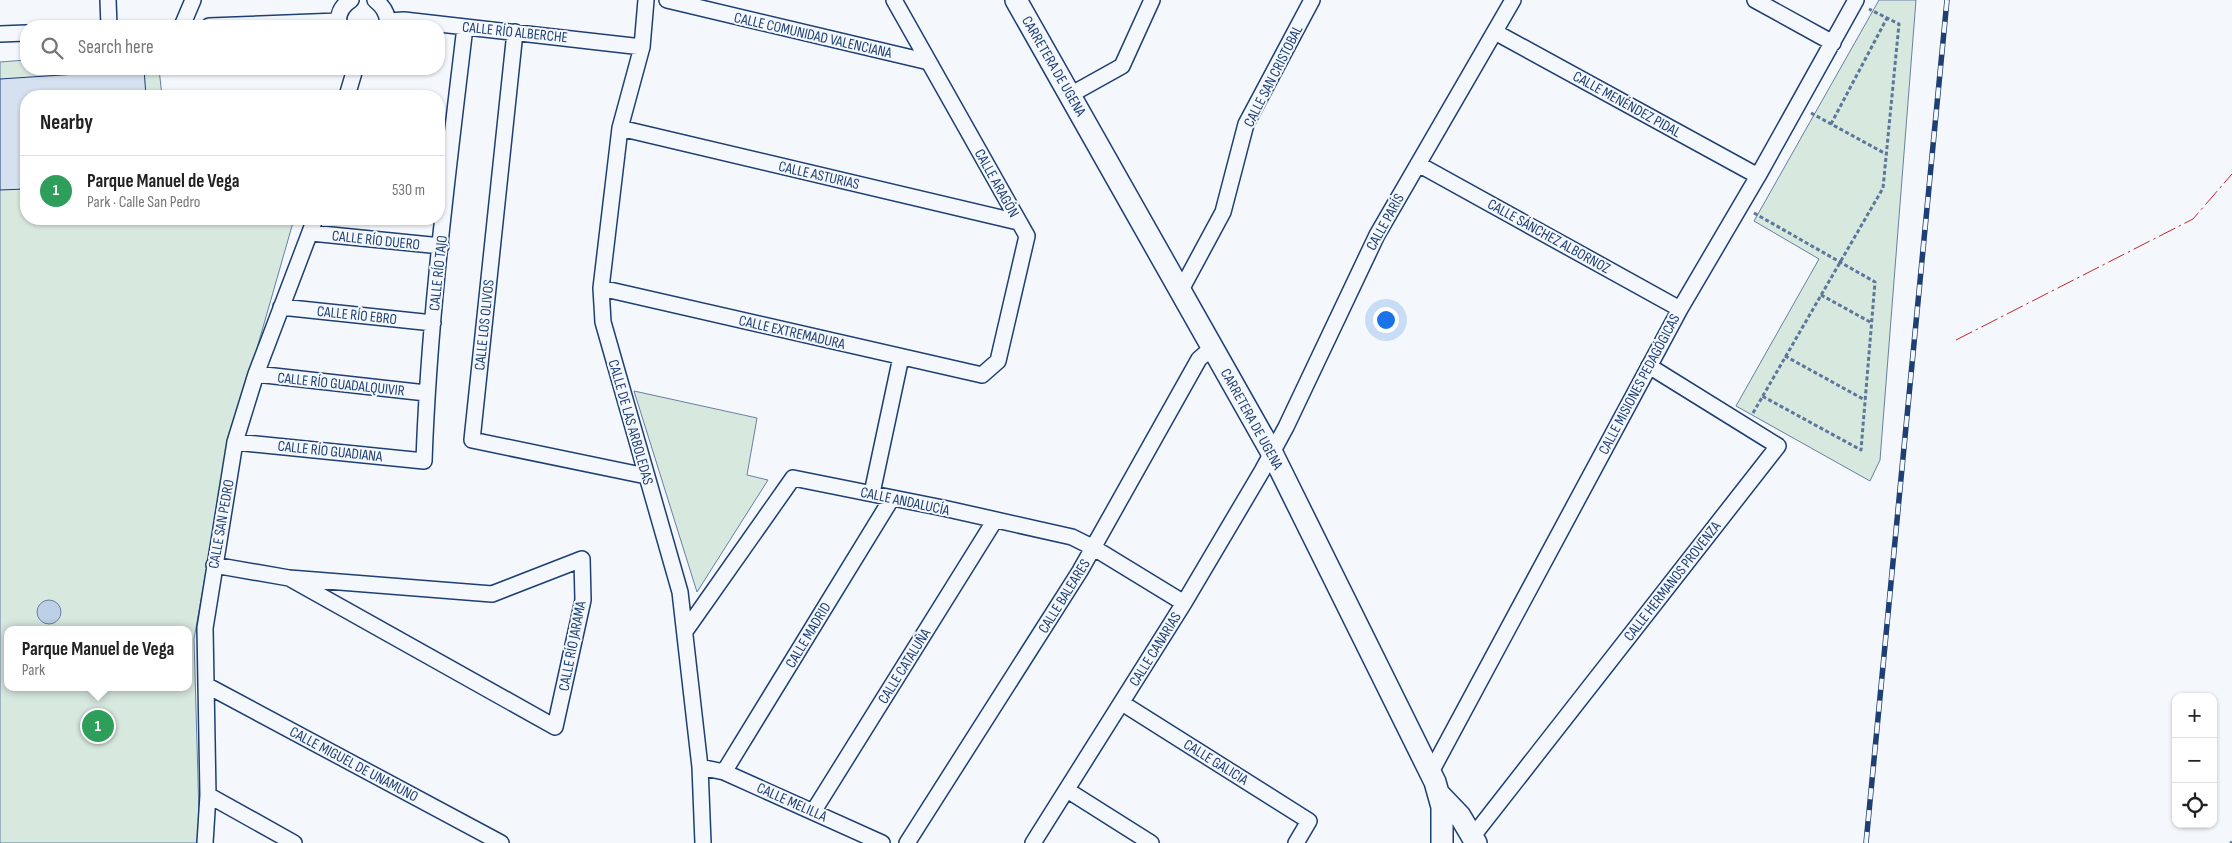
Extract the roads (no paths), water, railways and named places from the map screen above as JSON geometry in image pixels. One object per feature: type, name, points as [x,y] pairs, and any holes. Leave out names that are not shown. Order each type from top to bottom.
[{"type":"main road","name":"CARRETERA DE UGENA","points":[[1016,0],[1272,453],[1431,772],[1439,794],[1460,816],[1474,839]]},
{"type":"main road","points":[[1439,794],[1443,823],[1442,843]]},
{"type":"street","points":[[108,0],[109,20]]},
{"type":"street","points":[[185,20],[193,0]]},
{"type":"street","points":[[339,20],[343,7],[351,0]]},
{"type":"street","points":[[375,0],[383,6],[386,20]]},
{"type":"street","name":"CALLE DE LAS ARBOLEDAS","points":[[646,0],[642,47],[620,128],[601,288],[603,322],[680,592],[686,630],[700,767],[703,843]]},
{"type":"street","name":"CALLE COMUNIDAD VALENCIANA","points":[[667,0],[929,62]]},
{"type":"street","name":"CALLE ARAGÓN","points":[[894,0],[1027,236],[998,361],[982,375]]},
{"type":"street","points":[[1070,95],[1122,66],[1152,0]]},
{"type":"street","name":"CALLE SAN CRISTOBAL","points":[[1180,290],[1223,212],[1246,124],[1312,0]]},
{"type":"street","name":"CALLE PARÍS","points":[[1272,453],[1377,235],[1513,0]]},
{"type":"street","points":[[1755,0],[1833,43]]},
{"type":"street","name":"CALLE MISIONES PEDAGÓGICAS","points":[[1431,772],[1680,309],[1758,176],[1856,1]]},
{"type":"street","name":"CALLE RÍO ALBERCHE","points":[[445,25],[642,47]]},
{"type":"street","name":"CALLE RÍO TAJO","points":[[445,168],[465,27]]},
{"type":"street","name":"CALLE LOS OLIVOS","points":[[515,32],[472,440],[646,476]]},
{"type":"street","name":"CALLE MENÉNDEZ PIDAL","points":[[1495,32],[1758,176]]},
{"type":"street","points":[[0,34],[20,33]]},
{"type":"street","points":[[349,90],[353,75]]},
{"type":"street","name":"CALLE ASTURIAS","points":[[620,128],[1018,222]]},
{"type":"street","name":"CALLE SÁNCHEZ ALBORNOZ","points":[[1418,164],[1680,309]]},
{"type":"street","name":"CALLE RÍO TAJO","points":[[424,461],[426,393],[442,225]]},
{"type":"street","name":"CALLE RÍO DUERO","points":[[313,226],[441,246]]},
{"type":"street","name":"CALLE SAN PEDRO","points":[[205,843],[208,795],[205,628],[235,442],[256,374],[313,226]]},
{"type":"street","name":"CALLE EXTREMADURA","points":[[601,288],[982,375]]},
{"type":"street","name":"CALLE RÍO EBRO","points":[[281,307],[433,323]]},
{"type":"street","name":"CALLE BALEARES","points":[[907,843],[1094,548],[1199,359],[1213,347]]},
{"type":"street","points":[[872,494],[901,357]]},
{"type":"street","name":"CALLE HERMANOS PROVENZA","points":[[1474,839],[1778,446],[1649,366]]},
{"type":"street","name":"CALLE RÍO GUADALQUIVIR","points":[[256,374],[426,393]]},
{"type":"street","name":"CALLE RÍO GUADIANA","points":[[235,442],[424,461]]},
{"type":"street","name":"CALLE CANARIAS","points":[[1033,843],[1184,603],[1272,453]]},
{"type":"street","name":"CALLE ANDALUCÍA","points":[[686,630],[792,478],[1072,538],[1094,548],[1184,603]]},
{"type":"street","name":"CALLE MADRID","points":[[724,772],[892,498]]},
{"type":"street","name":"CALLE CATALUÑA","points":[[813,812],[995,520]]},
{"type":"street","name":"CALLE RÍO JARAMA","points":[[214,565],[289,578],[492,594],[582,559],[583,600],[555,727],[289,578]]},
{"type":"street","name":"CALLE MIGUEL DE UNAMUNO","points":[[206,686],[501,843]]},
{"type":"street","name":"CALLE GALICIA","points":[[1122,703],[1309,821],[1296,843]]},
{"type":"street","name":"CALLE MELILLA","points":[[700,767],[724,772],[882,843]]},
{"type":"street","points":[[1067,790],[1151,843]]},
{"type":"street","points":[[208,795],[294,843]]},
{"type":"water","points":[[49,600],[58,603],[61,612],[58,621],[49,624],[40,621],[37,612],[40,603]]},
{"type":"railway","points":[[1866,843],[1947,0]]},
{"type":"place","name":"Parque Manuel de Vega","points":[[98,726]]}]
